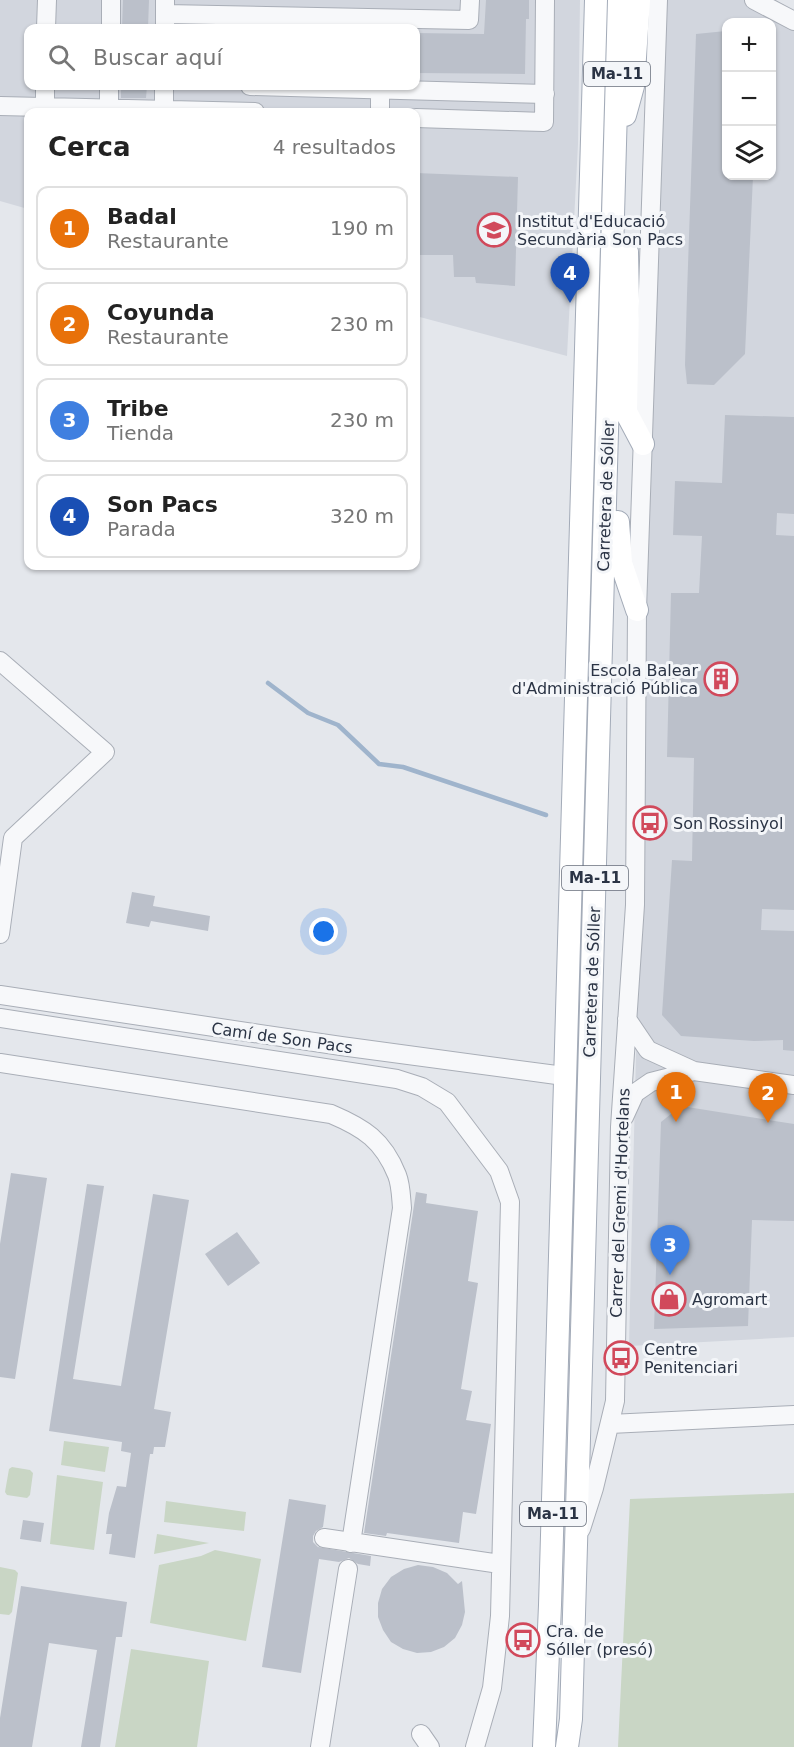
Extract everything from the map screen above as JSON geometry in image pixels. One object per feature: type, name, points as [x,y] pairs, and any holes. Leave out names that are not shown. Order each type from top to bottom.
[{"type":"main road","name":"Carretera de Sóller","points":[[544,1747],[596,0]]},
{"type":"main road","name":"Carretera de Sóller","points":[[567,1747],[571,1719],[619,0]]},
{"type":"main road","points":[[616,148],[633,86],[639,0]]},
{"type":"main road","points":[[614,211],[627,245],[626,412],[643,444]]},
{"type":"main road","points":[[608,420],[617,447],[621,563],[637,610]]},
{"type":"main road","points":[[571,1719],[572,1747]]},
{"type":"street","points":[[46,24],[47,0]]},
{"type":"street","points":[[111,0],[111,24]]},
{"type":"street","points":[[165,14],[469,20],[470,0]]},
{"type":"street","points":[[420,117],[544,122],[545,0]]},
{"type":"street","points":[[616,148],[626,93],[628,0]]},
{"type":"street","name":"Carrer del Gremi d'Hortelans","points":[[576,1545],[594,1488],[615,1401],[620,1127],[635,905],[637,610],[658,0]]},
{"type":"street","points":[[754,0],[794,21]]},
{"type":"street","points":[[420,89],[545,94]]},
{"type":"street","points":[[45,90],[45,107]]},
{"type":"street","points":[[109,90],[109,108]]},
{"type":"street","points":[[164,90],[164,108]]},
{"type":"street","points":[[380,90],[380,108]]},
{"type":"street","points":[[0,106],[66,108]]},
{"type":"street","points":[[0,661],[105,752],[7,837],[0,934]]},
{"type":"street","name":"Camí de Son Pacs","points":[[0,995],[330,1045],[564,1076]]},
{"type":"street","points":[[0,1018],[397,1079],[422,1087],[447,1102],[499,1171],[510,1202],[498,1646],[492,1688],[475,1747]]},
{"type":"street","points":[[627,1019],[648,1050],[693,1071],[794,1085]]},
{"type":"street","points":[[0,1063],[331,1114],[358,1126],[378,1142],[398,1176],[402,1208],[351,1543]]},
{"type":"street","points":[[620,1127],[636,1093],[651,1082],[693,1071]]},
{"type":"street","points":[[610,1424],[794,1414]]},
{"type":"street","points":[[324,1538],[500,1564]]},
{"type":"street","points":[[320,1747],[348,1569]]},
{"type":"shaded area","points":[[0,0],[580,0],[578,144],[567,356],[420,317],[420,108],[24,108],[24,208],[0,201]]},
{"type":"shaded area","name":"Son Rossinyol","points":[[645,0],[776,0],[794,12],[794,1337],[629,1346],[650,467]]},
{"type":"green space","points":[[64,1441],[109,1447],[105,1472],[61,1465]]},
{"type":"green space","points":[[12,1467],[30,1470],[33,1473],[30,1495],[27,1498],[7,1495],[5,1492],[9,1469]]},
{"type":"green space","points":[[57,1475],[103,1482],[94,1550],[50,1544]]},
{"type":"green space","points":[[794,1493],[794,1747],[618,1747],[630,1499]]},
{"type":"green space","points":[[166,1501],[246,1512],[244,1531],[164,1522]]},
{"type":"green space","points":[[157,1534],[209,1543],[154,1554]]},
{"type":"green space","points":[[215,1550],[261,1559],[246,1641],[150,1623],[159,1565],[201,1556]]},
{"type":"green space","points":[[0,1567],[15,1570],[18,1573],[12,1612],[9,1615],[0,1614]]},
{"type":"green space","points":[[131,1649],[209,1661],[197,1747],[115,1747]]},
{"type":"building","points":[[123,0],[149,0],[148,24],[122,24]]},
{"type":"building","points":[[486,0],[529,0],[529,19],[526,19],[525,74],[420,73],[420,33],[484,34]]},
{"type":"building","points":[[722,31],[722,180],[753,180],[745,354],[714,385],[687,384],[685,365],[696,34]]},
{"type":"building","points":[[121,90],[147,90],[146,98],[121,98]]},
{"type":"building","points":[[420,173],[518,177],[515,286],[476,283],[475,277],[454,277],[453,255],[420,255]]},
{"type":"building","points":[[725,415],[794,417],[794,514],[777,513],[776,535],[794,536],[794,910],[762,909],[761,930],[794,931],[794,1051],[783,1050],[783,1040],[754,1041],[681,1036],[662,1015],[672,860],[692,861],[694,758],[667,757],[671,593],[699,593],[702,536],[673,535],[675,481],[722,483]]},
{"type":"building","points":[[132,892],[155,896],[153,906],[210,916],[208,931],[151,921],[149,927],[126,923]]},
{"type":"building","points":[[681,1106],[794,1124],[794,1221],[752,1220],[748,1326],[654,1329],[661,1122]]},
{"type":"building","points":[[11,1173],[47,1178],[15,1379],[0,1377],[0,1244]]},
{"type":"building","points":[[87,1184],[104,1186],[73,1379],[121,1386],[153,1194],[189,1200],[154,1409],[171,1412],[165,1447],[154,1447],[153,1454],[150,1454],[135,1558],[109,1554],[112,1534],[106,1534],[117,1486],[126,1487],[131,1453],[121,1451],[122,1442],[49,1431]]},
{"type":"building","points":[[416,1192],[427,1194],[426,1203],[478,1211],[468,1281],[478,1283],[461,1389],[472,1391],[466,1420],[491,1424],[476,1514],[463,1512],[459,1543],[387,1533],[386,1536],[364,1533]]},
{"type":"building","points":[[237,1232],[260,1263],[228,1286],[205,1254]]},
{"type":"building","points":[[289,1499],[326,1505],[323,1527],[313,1536],[313,1542],[318,1547],[371,1556],[370,1566],[358,1564],[349,1558],[339,1562],[319,1559],[301,1673],[262,1667]]},
{"type":"building","points":[[23,1520],[44,1523],[41,1542],[20,1539]]},
{"type":"building","points":[[418,1565],[433,1567],[447,1573],[458,1584],[462,1581],[465,1612],[462,1625],[455,1638],[444,1647],[431,1652],[417,1653],[391,1642],[378,1617],[378,1603],[382,1589],[391,1577],[404,1569]]},
{"type":"building","points":[[21,1586],[127,1602],[122,1637],[116,1637],[100,1747],[81,1747],[97,1650],[49,1643],[32,1747],[0,1747],[0,1718]]},
{"type":"waterway","points":[[268,683],[308,713],[338,725],[379,764],[403,767],[546,815]]},
{"type":"place","name":"Institut d'Educació Secundària Son Pacs","points":[[494,230]]},
{"type":"place","name":"Son Pacs","points":[[570,303]]},
{"type":"place","name":"Escola Balear d'Administració Pública","points":[[721,679]]},
{"type":"place","name":"Son Rossinyol","points":[[650,823]]},
{"type":"place","name":"Badal","points":[[676,1122]]},
{"type":"place","name":"Coyunda","points":[[768,1123]]},
{"type":"place","name":"Tribe","points":[[670,1275]]},
{"type":"place","name":"Agromart","points":[[669,1299]]},
{"type":"place","name":"Centre Penitenciari","points":[[621,1358]]},
{"type":"place","name":"Cra. de Sóller (presó)","points":[[523,1640]]}]
